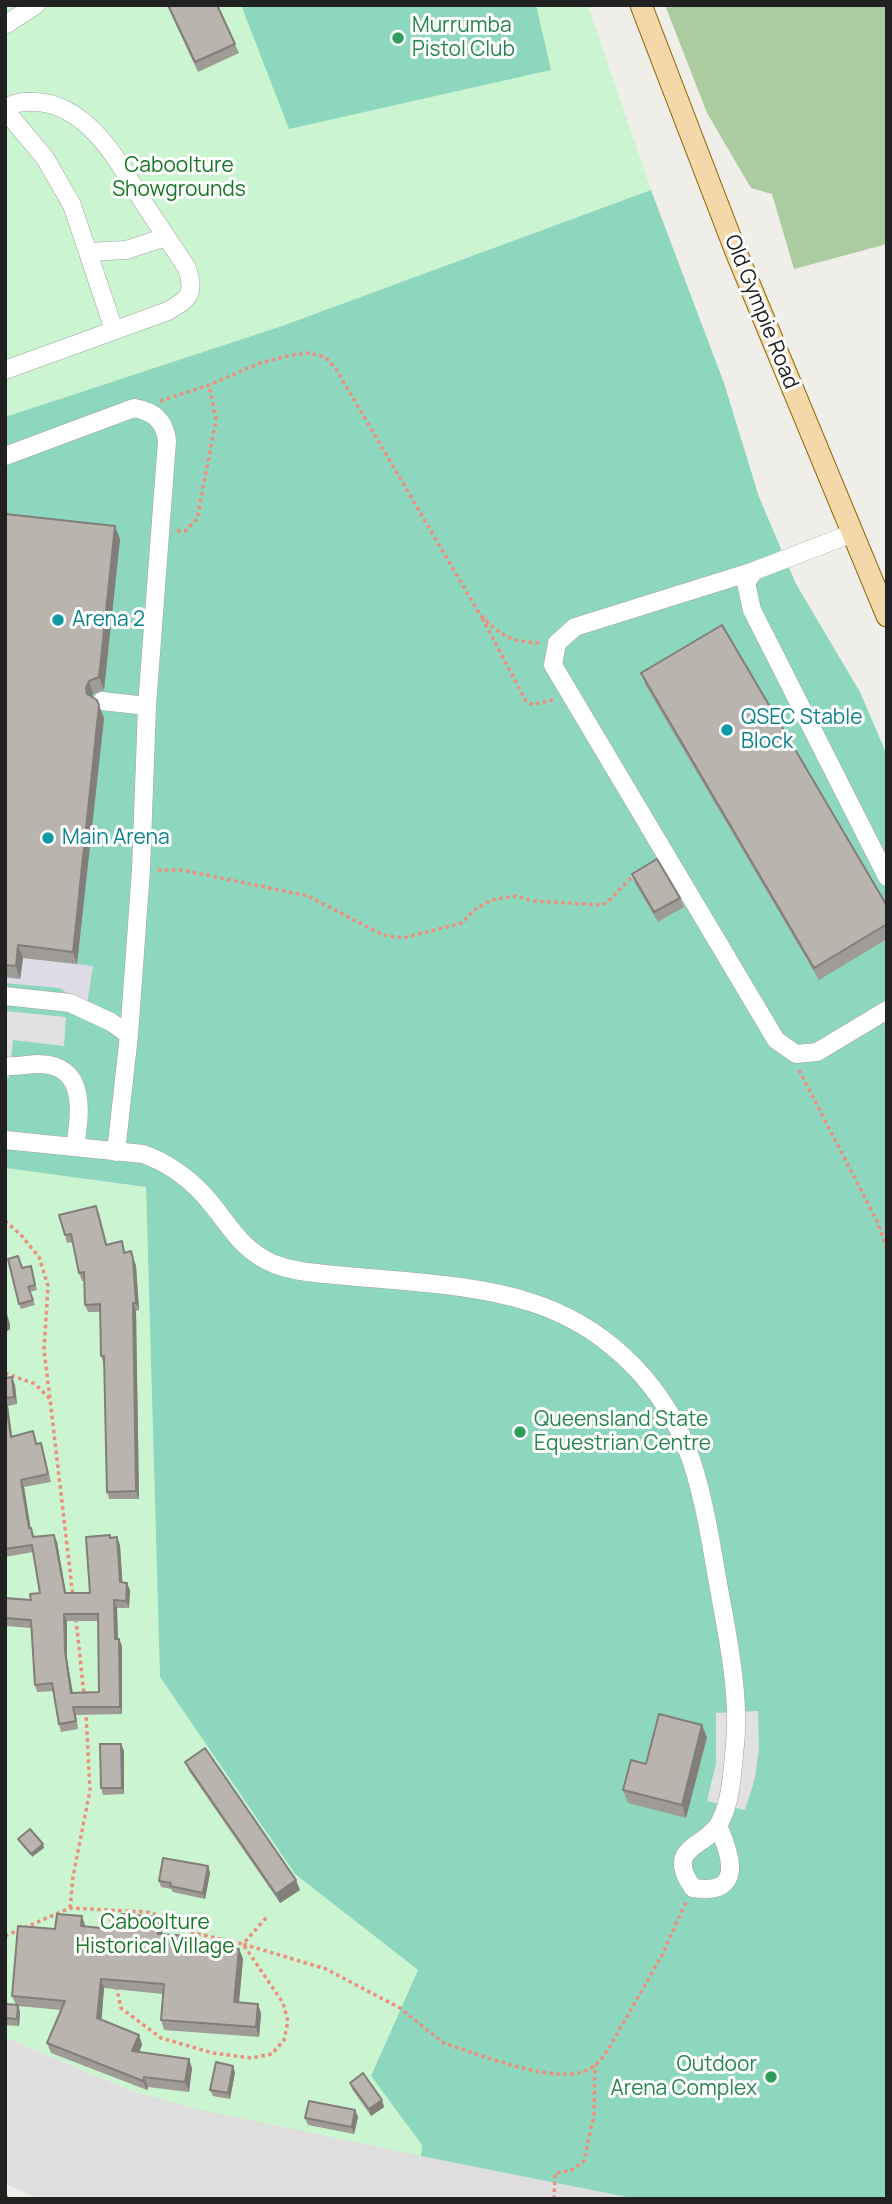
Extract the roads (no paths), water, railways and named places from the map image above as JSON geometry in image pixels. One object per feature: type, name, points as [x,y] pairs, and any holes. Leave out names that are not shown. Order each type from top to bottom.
[{"type":"main road","name":"Old Gympie Road","points":[[641,5],[736,252],[887,616]]},
{"type":"street","points":[[5,25],[36,5]]},
{"type":"street","points":[[5,370],[167,311],[183,302],[191,293],[192,282],[187,268],[104,144],[80,119],[60,107],[48,103],[20,102],[5,109],[30,138],[58,178],[72,205],[114,330]]},
{"type":"street","points":[[88,252],[126,250],[166,237]]},
{"type":"street","points":[[5,456],[134,408],[148,410],[166,429],[147,706],[141,870],[130,1035],[116,1152]]},
{"type":"street","points":[[853,533],[754,571],[575,627],[557,643],[553,665],[776,1040],[796,1054],[817,1052],[887,1010]]},
{"type":"street","points":[[754,571],[746,583],[752,610],[887,877]]},
{"type":"street","points":[[102,701],[147,706]]},
{"type":"street","points":[[5,996],[70,1003],[111,1022],[130,1035]]},
{"type":"street","points":[[5,1066],[39,1064],[54,1067],[67,1074],[77,1091],[80,1112],[75,1147]]},
{"type":"street","points":[[5,1140],[143,1154],[163,1161],[203,1194],[230,1231],[251,1252],[276,1264],[312,1272],[489,1292],[531,1302],[576,1321],[616,1348],[652,1383],[686,1446],[706,1520],[730,1648],[736,1734],[730,1796],[718,1826],[691,1848],[684,1858],[683,1874],[693,1888],[708,1890],[720,1886],[728,1879],[731,1865],[728,1848],[718,1826]]},
{"type":"place","name":"Murrumba Pistol Club","points":[[398,38]]},
{"type":"place","name":"Arena 2","points":[[58,620]]},
{"type":"place","name":"QSEC Stable Block","points":[[727,730]]},
{"type":"place","name":"Main Arena","points":[[48,838]]},
{"type":"place","name":"Queensland State Equestrian Centre","points":[[520,1432]]},
{"type":"place","name":"Outdoor Arena Complex","points":[[771,2077]]},
{"type":"park label","name":"Caboolture Showgrounds","points":[[179,178]]},
{"type":"park label","name":"Caboolture Historical Village","points":[[155,1935]]}]
